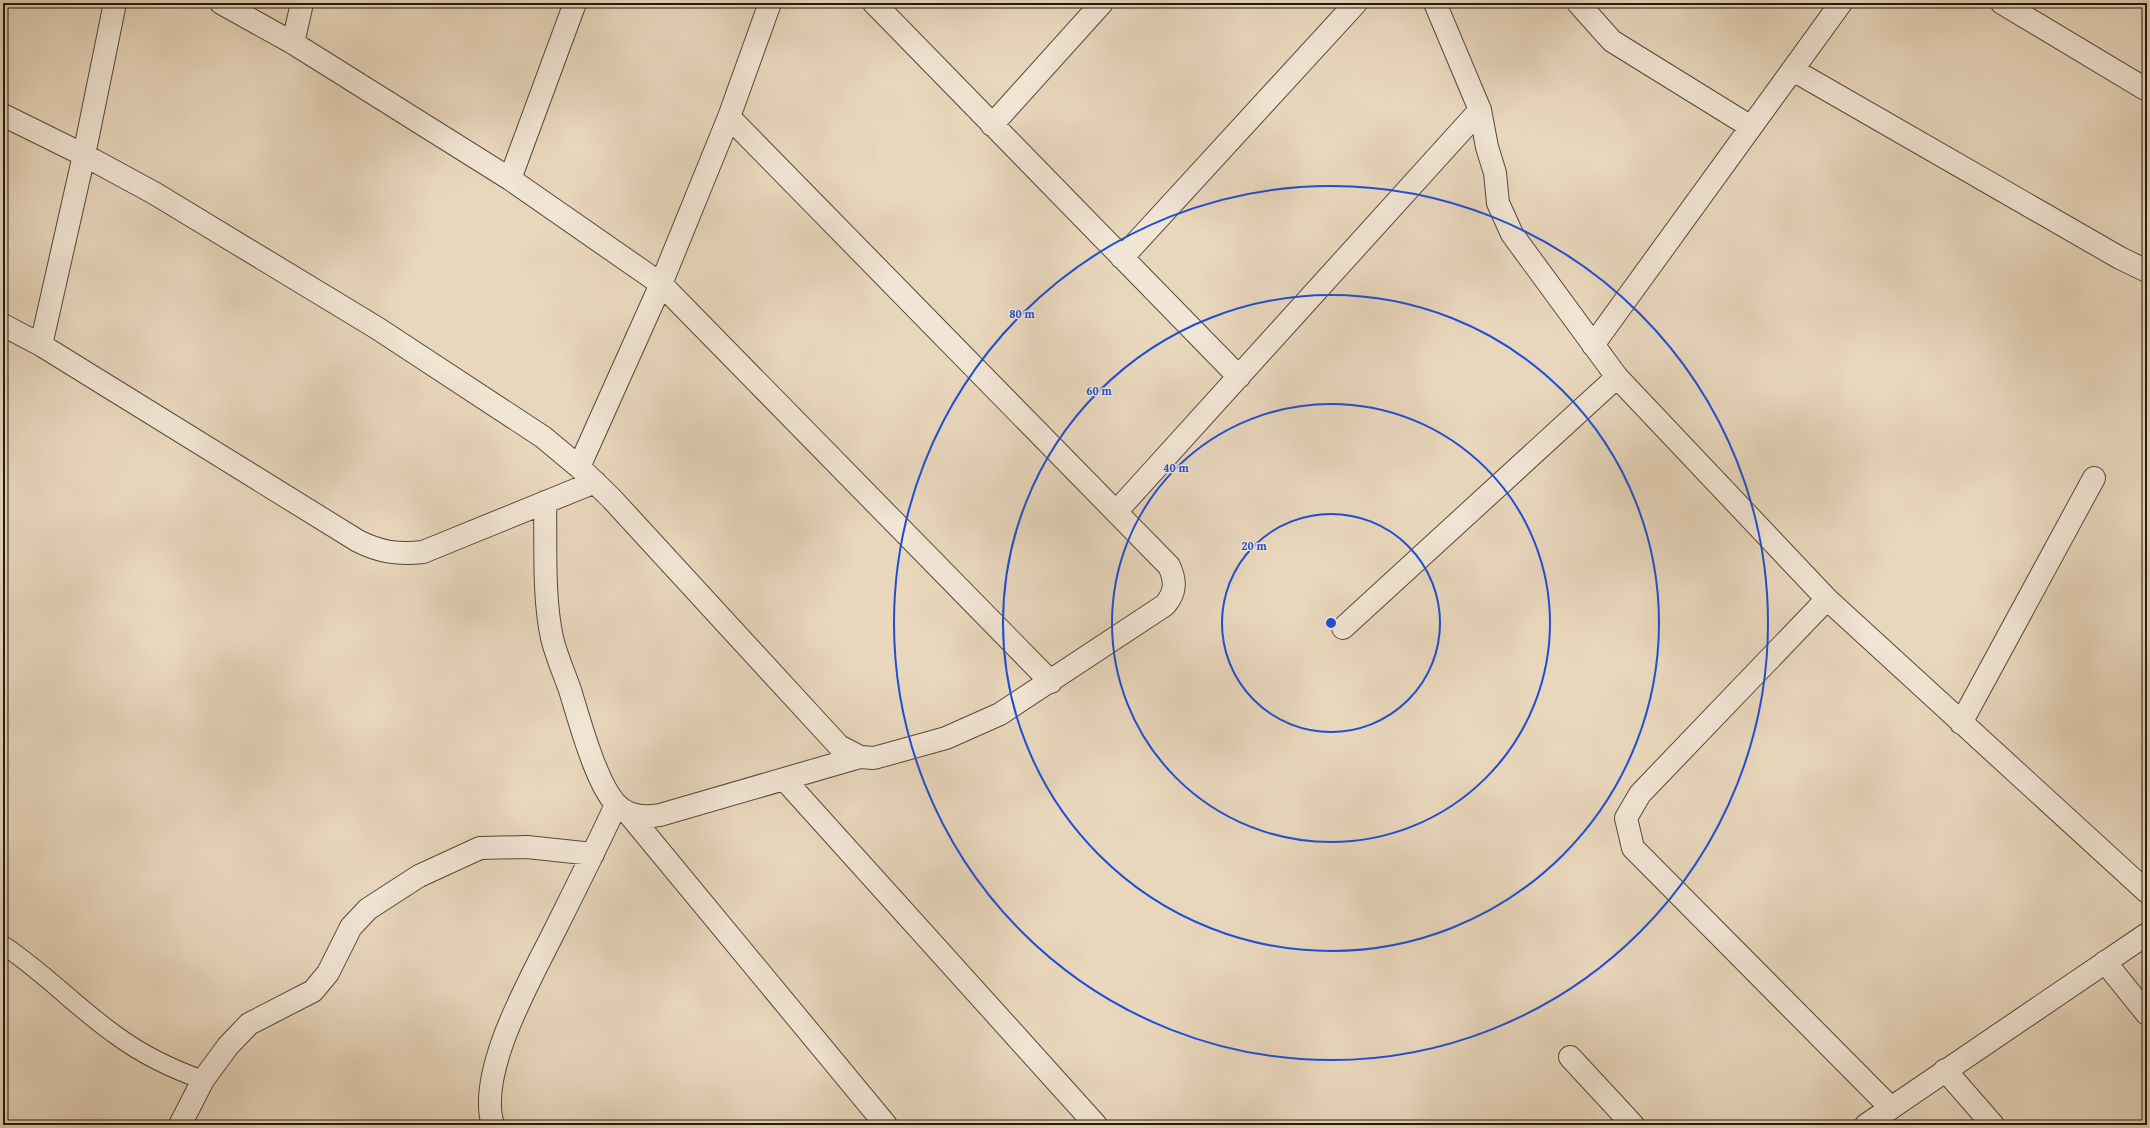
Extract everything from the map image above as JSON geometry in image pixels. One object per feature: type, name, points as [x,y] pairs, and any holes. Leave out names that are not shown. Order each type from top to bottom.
[{"type":"street","points":[[41,345],[84,155],[115,3]]},
{"type":"street","points":[[221,3],[293,43],[510,179],[661,284],[1051,682]]},
{"type":"street","points":[[293,43],[302,3]]},
{"type":"street","points":[[510,179],[575,3]]},
{"type":"street","points":[[579,467],[661,284],[730,117],[770,3]]},
{"type":"street","points":[[874,3],[1239,377]]},
{"type":"street","points":[[992,125],[1102,3]]},
{"type":"street","points":[[1122,258],[1356,3]]},
{"type":"street","points":[[1435,3],[1480,110],[1487,148],[1495,173],[1498,203],[1512,234],[1616,377],[1827,599],[2147,892]]},
{"type":"street","points":[[1578,3],[1612,41],[1751,127]]},
{"type":"street","points":[[1593,345],[1842,3]]},
{"type":"street","points":[[2002,3],[2147,90]]},
{"type":"street","points":[[1793,70],[2120,258],[2147,270]]},
{"type":"street","points":[[1116,512],[1480,110]]},
{"type":"street","points":[[3,115],[84,155],[154,193],[377,328],[543,437],[579,467],[611,498],[839,746],[860,757]]},
{"type":"street","points":[[622,809],[638,817],[660,815],[860,757],[874,758],[946,738],[1000,714],[1051,682],[1165,605],[1172,598],[1175,589],[1174,576],[1169,566],[730,117]]},
{"type":"street","points":[[3,325],[41,345],[372,548],[388,553],[403,554],[423,552],[595,482]]},
{"type":"street","points":[[1343,628],[1616,377]]},
{"type":"street","points":[[1961,723],[2094,478]]},
{"type":"street","points":[[545,502],[548,598],[552,638],[593,760],[608,795],[622,809],[886,1125]]},
{"type":"street","points":[[1827,599],[1640,794],[1626,818],[1633,848],[1891,1108]]},
{"type":"street","points":[[784,779],[1096,1125]]},
{"type":"street","points":[[493,1125],[490,1114],[494,1068],[508,1026],[593,854],[622,809]]},
{"type":"street","points":[[180,1125],[203,1080],[228,1046],[249,1024],[313,991],[328,973],[351,927],[368,909],[419,876],[480,848],[527,847],[593,854]]},
{"type":"street","points":[[1866,1125],[2147,934]]},
{"type":"street","points":[[2105,962],[2147,1014]]},
{"type":"street","points":[[1570,1056],[1634,1125]]},
{"type":"street","points":[[1945,1070],[1993,1125]]},
{"type":"lane","points":[[3,945],[42,974],[118,1037],[173,1069],[203,1080]]}]
